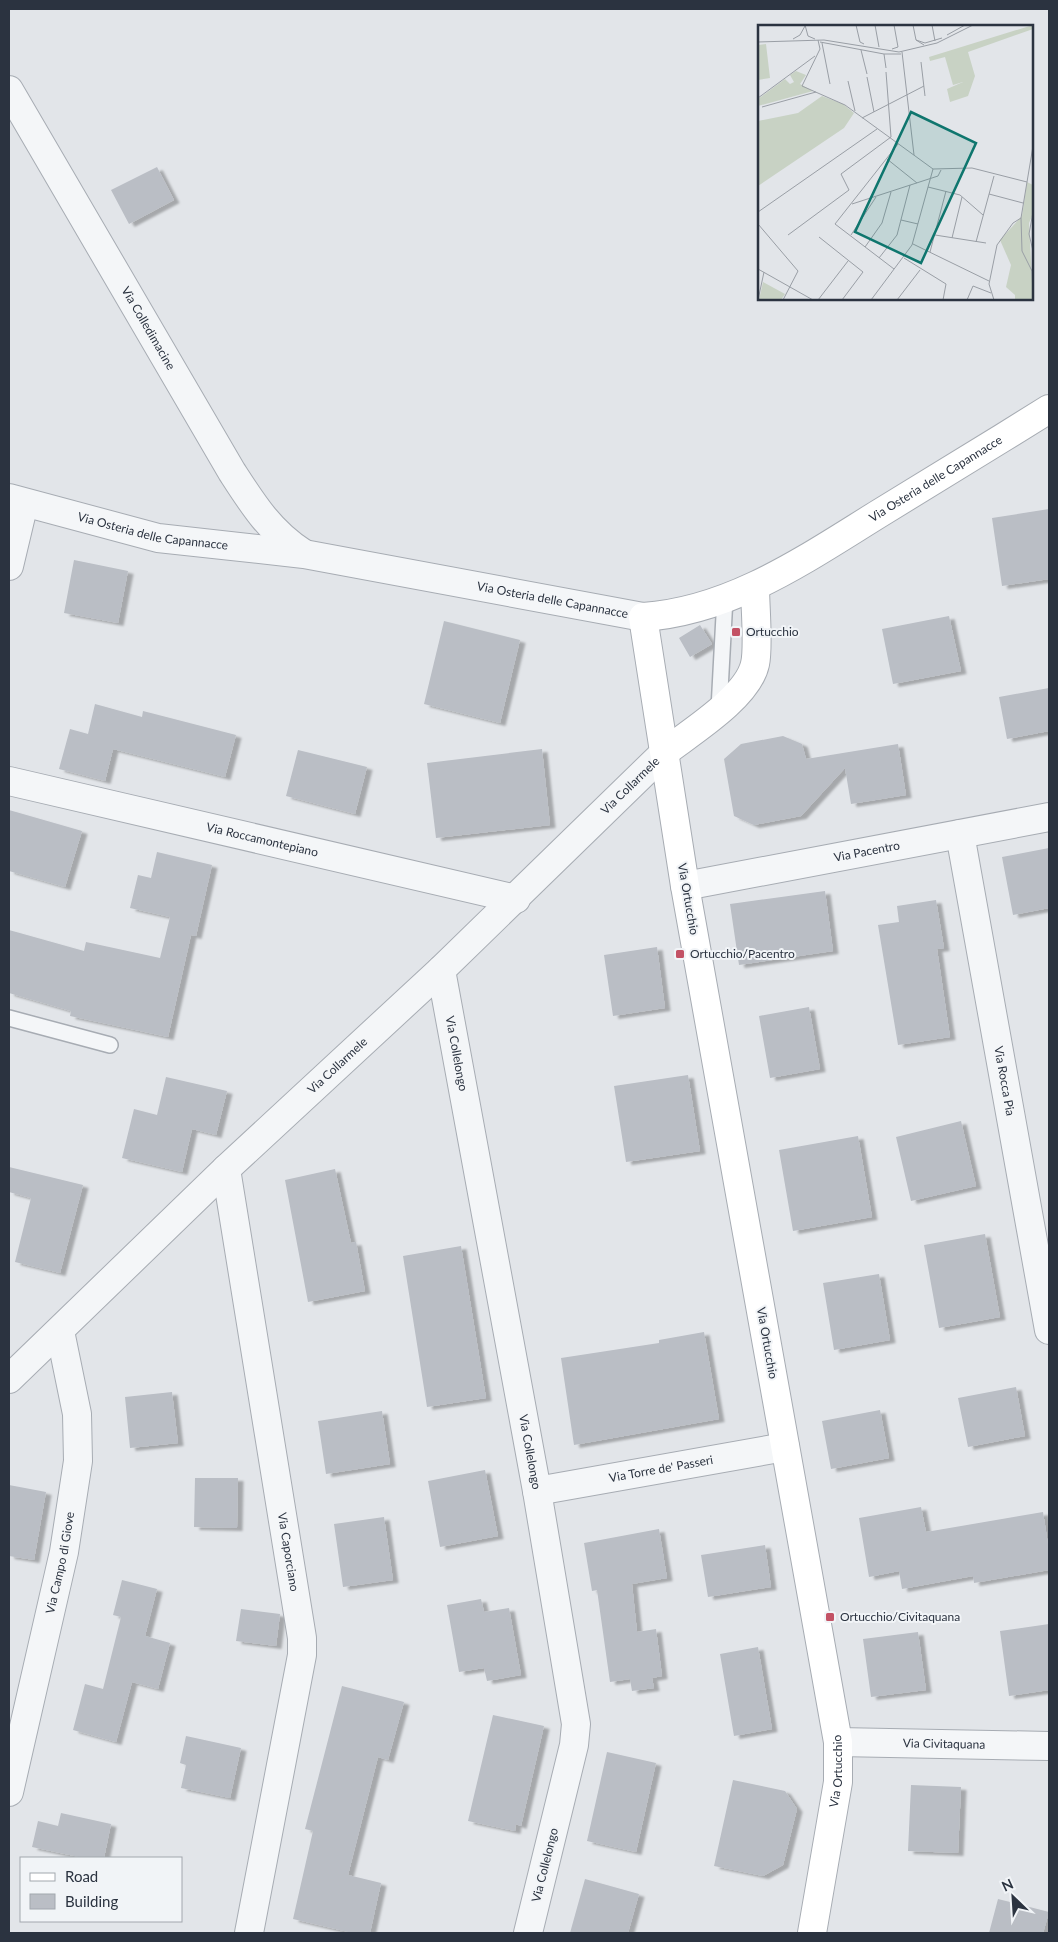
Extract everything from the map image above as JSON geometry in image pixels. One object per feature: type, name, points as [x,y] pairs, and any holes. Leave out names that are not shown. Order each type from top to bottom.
[{"type":"street","name":"Via Colledimacine","points":[[9,90],[232,472],[268,525],[290,545],[304,554]]},
{"type":"street","name":"Via Osteria delle Capannacce","points":[[16,500],[158,538],[304,554],[643,617],[666,616],[755,587],[774,578],[1049,409]]},
{"type":"street","points":[[9,566],[16,500]]},
{"type":"street","points":[[665,752],[719,710],[748,682],[756,664],[755,587]]},
{"type":"street","name":"Via Ortucchio","points":[[643,617],[685,886],[838,1742],[838,1782],[812,1933]]},
{"type":"street","name":"Via Collarmele","points":[[9,1379],[226,1170],[516,899],[665,752]]},
{"type":"street","name":"Via Roccamontepiano","points":[[9,781],[516,899]]},
{"type":"street","name":"Via Pacentro","points":[[685,886],[1049,817]]},
{"type":"street","name":"Via Rocca Pia","points":[[960,834],[1049,1330]]},
{"type":"street","name":"Via Collelongo","points":[[441,970],[537,1491],[576,1724],[574,1745],[528,1933]]},
{"type":"street","name":"Via Caporciano","points":[[226,1170],[300,1628],[302,1656],[249,1933]]},
{"type":"street","name":"Via Campo di Giove","points":[[9,1792],[64,1552],[78,1461],[77,1414],[60,1330]]},
{"type":"street","name":"Via Torre de' Passeri","points":[[537,1491],[785,1447]]},
{"type":"street","name":"Via Civitaquana","points":[[838,1742],[1049,1746]]},
{"type":"lane","points":[[719,710],[725,597]]},
{"type":"lane","points":[[9,1018],[110,1045]]},
{"type":"building","points":[[157,167],[174,200],[129,224],[111,190]]},
{"type":"building","points":[[1049,509],[1049,579],[1002,586],[992,518]]},
{"type":"building","points":[[74,560],[128,571],[118,623],[64,613]]},
{"type":"building","points":[[949,616],[961,671],[893,684],[882,629]]},
{"type":"building","points":[[444,621],[520,640],[500,723],[424,704]]},
{"type":"building","points":[[700,625],[712,644],[690,657],[679,638]]},
{"type":"building","points":[[1049,688],[1049,731],[1007,739],[999,697]]},
{"type":"building","points":[[95,704],[142,717],[143,711],[236,735],[225,777],[113,749],[105,781],[59,769],[70,729],[88,734]]},
{"type":"building","points":[[783,736],[802,744],[806,759],[898,744],[906,795],[851,804],[845,768],[801,816],[754,825],[734,816],[724,759],[741,744]]},
{"type":"building","points":[[542,749],[550,825],[436,838],[427,763]]},
{"type":"building","points":[[298,750],[367,767],[355,814],[286,796]]},
{"type":"building","points":[[9,810],[82,831],[65,887],[9,871]]},
{"type":"building","points":[[1049,848],[1049,908],[1013,915],[1002,857]]},
{"type":"building","points":[[157,852],[212,865],[196,936],[191,935],[168,1037],[70,1016],[71,1011],[9,993],[9,930],[84,951],[86,942],[160,958],[170,917],[130,908],[138,875],[151,878]]},
{"type":"building","points":[[825,891],[833,951],[739,965],[730,904]]},
{"type":"building","points":[[936,900],[944,948],[937,949],[950,1037],[898,1045],[878,925],[899,922],[897,906]]},
{"type":"building","points":[[657,947],[665,1008],[613,1016],[604,955]]},
{"type":"building","points":[[809,1007],[820,1069],[770,1078],[759,1016]]},
{"type":"building","points":[[688,1075],[700,1151],[626,1162],[614,1086]]},
{"type":"building","points":[[166,1077],[227,1091],[216,1135],[192,1129],[182,1172],[122,1158],[134,1109],[157,1115]]},
{"type":"building","points":[[961,1121],[976,1186],[911,1201],[896,1137]]},
{"type":"building","points":[[858,1136],[872,1217],[793,1231],[779,1150]]},
{"type":"building","points":[[9,1167],[83,1185],[60,1273],[15,1262],[31,1198],[9,1192]]},
{"type":"building","points":[[335,1169],[351,1243],[356,1242],[365,1291],[308,1302],[285,1180]]},
{"type":"building","points":[[985,1234],[1000,1317],[939,1328],[924,1245]]},
{"type":"building","points":[[461,1246],[486,1398],[427,1407],[403,1256]]},
{"type":"building","points":[[879,1274],[890,1340],[834,1350],[823,1283]]},
{"type":"building","points":[[704,1332],[719,1419],[574,1445],[561,1358],[659,1343],[659,1340]]},
{"type":"building","points":[[1016,1387],[1025,1436],[968,1447],[958,1398]]},
{"type":"building","points":[[172,1392],[178,1443],[130,1448],[125,1397]]},
{"type":"building","points":[[880,1410],[889,1458],[831,1469],[822,1421]]},
{"type":"building","points":[[382,1411],[390,1464],[326,1474],[318,1421]]},
{"type":"building","points":[[485,1470],[498,1536],[440,1547],[428,1481]]},
{"type":"building","points":[[195,1478],[238,1478],[237,1528],[194,1527]]},
{"type":"building","points":[[9,1485],[46,1492],[34,1560],[9,1556]]},
{"type":"building","points":[[921,1507],[926,1532],[1043,1512],[1049,1551],[1049,1570],[974,1583],[973,1576],[902,1589],[899,1571],[869,1577],[859,1518]]},
{"type":"building","points":[[384,1517],[393,1580],[343,1587],[334,1524]]},
{"type":"building","points":[[659,1529],[667,1578],[632,1584],[637,1632],[656,1629],[662,1676],[652,1678],[654,1688],[632,1691],[630,1679],[610,1682],[597,1590],[592,1591],[584,1543]]},
{"type":"building","points":[[765,1545],[771,1587],[708,1597],[701,1555]]},
{"type":"building","points":[[122,1580],[157,1589],[145,1636],[170,1643],[158,1689],[132,1682],[116,1742],[73,1730],[85,1684],[103,1689],[121,1617],[113,1615]]},
{"type":"building","points":[[481,1599],[484,1612],[509,1608],[521,1675],[487,1681],[484,1668],[459,1672],[447,1605]]},
{"type":"building","points":[[241,1609],[280,1614],[276,1646],[236,1641]]},
{"type":"building","points":[[1049,1624],[1049,1690],[1009,1696],[1000,1631]]},
{"type":"building","points":[[918,1632],[926,1690],[871,1697],[863,1639]]},
{"type":"building","points":[[758,1647],[772,1729],[734,1736],[720,1654]]},
{"type":"building","points":[[342,1686],[404,1702],[388,1760],[378,1757],[348,1875],[381,1883],[370,1933],[353,1933],[293,1919],[313,1831],[305,1829]]},
{"type":"building","points":[[493,1715],[544,1726],[521,1826],[516,1824],[515,1831],[468,1821]]},
{"type":"building","points":[[186,1736],[241,1748],[230,1798],[181,1788],[186,1765],[180,1763]]},
{"type":"building","points":[[607,1752],[656,1763],[636,1852],[587,1841]]},
{"type":"building","points":[[733,1780],[785,1791],[797,1809],[783,1865],[763,1876],[714,1866]]},
{"type":"building","points":[[911,1785],[961,1787],[958,1853],[908,1851]]},
{"type":"building","points":[[61,1813],[111,1824],[104,1857],[79,1857],[32,1847],[38,1821],[58,1826]]},
{"type":"building","points":[[585,1879],[639,1894],[628,1933],[570,1933]]},
{"type":"building","points":[[998,1899],[1049,1912],[1043,1933],[989,1933]]},
{"type":"place","name":"Ortucchio","points":[[736,632]]},
{"type":"place","name":"Ortucchio/Pacentro","points":[[680,954]]},
{"type":"place","name":"Ortucchio/Civitaquana","points":[[830,1617]]}]
